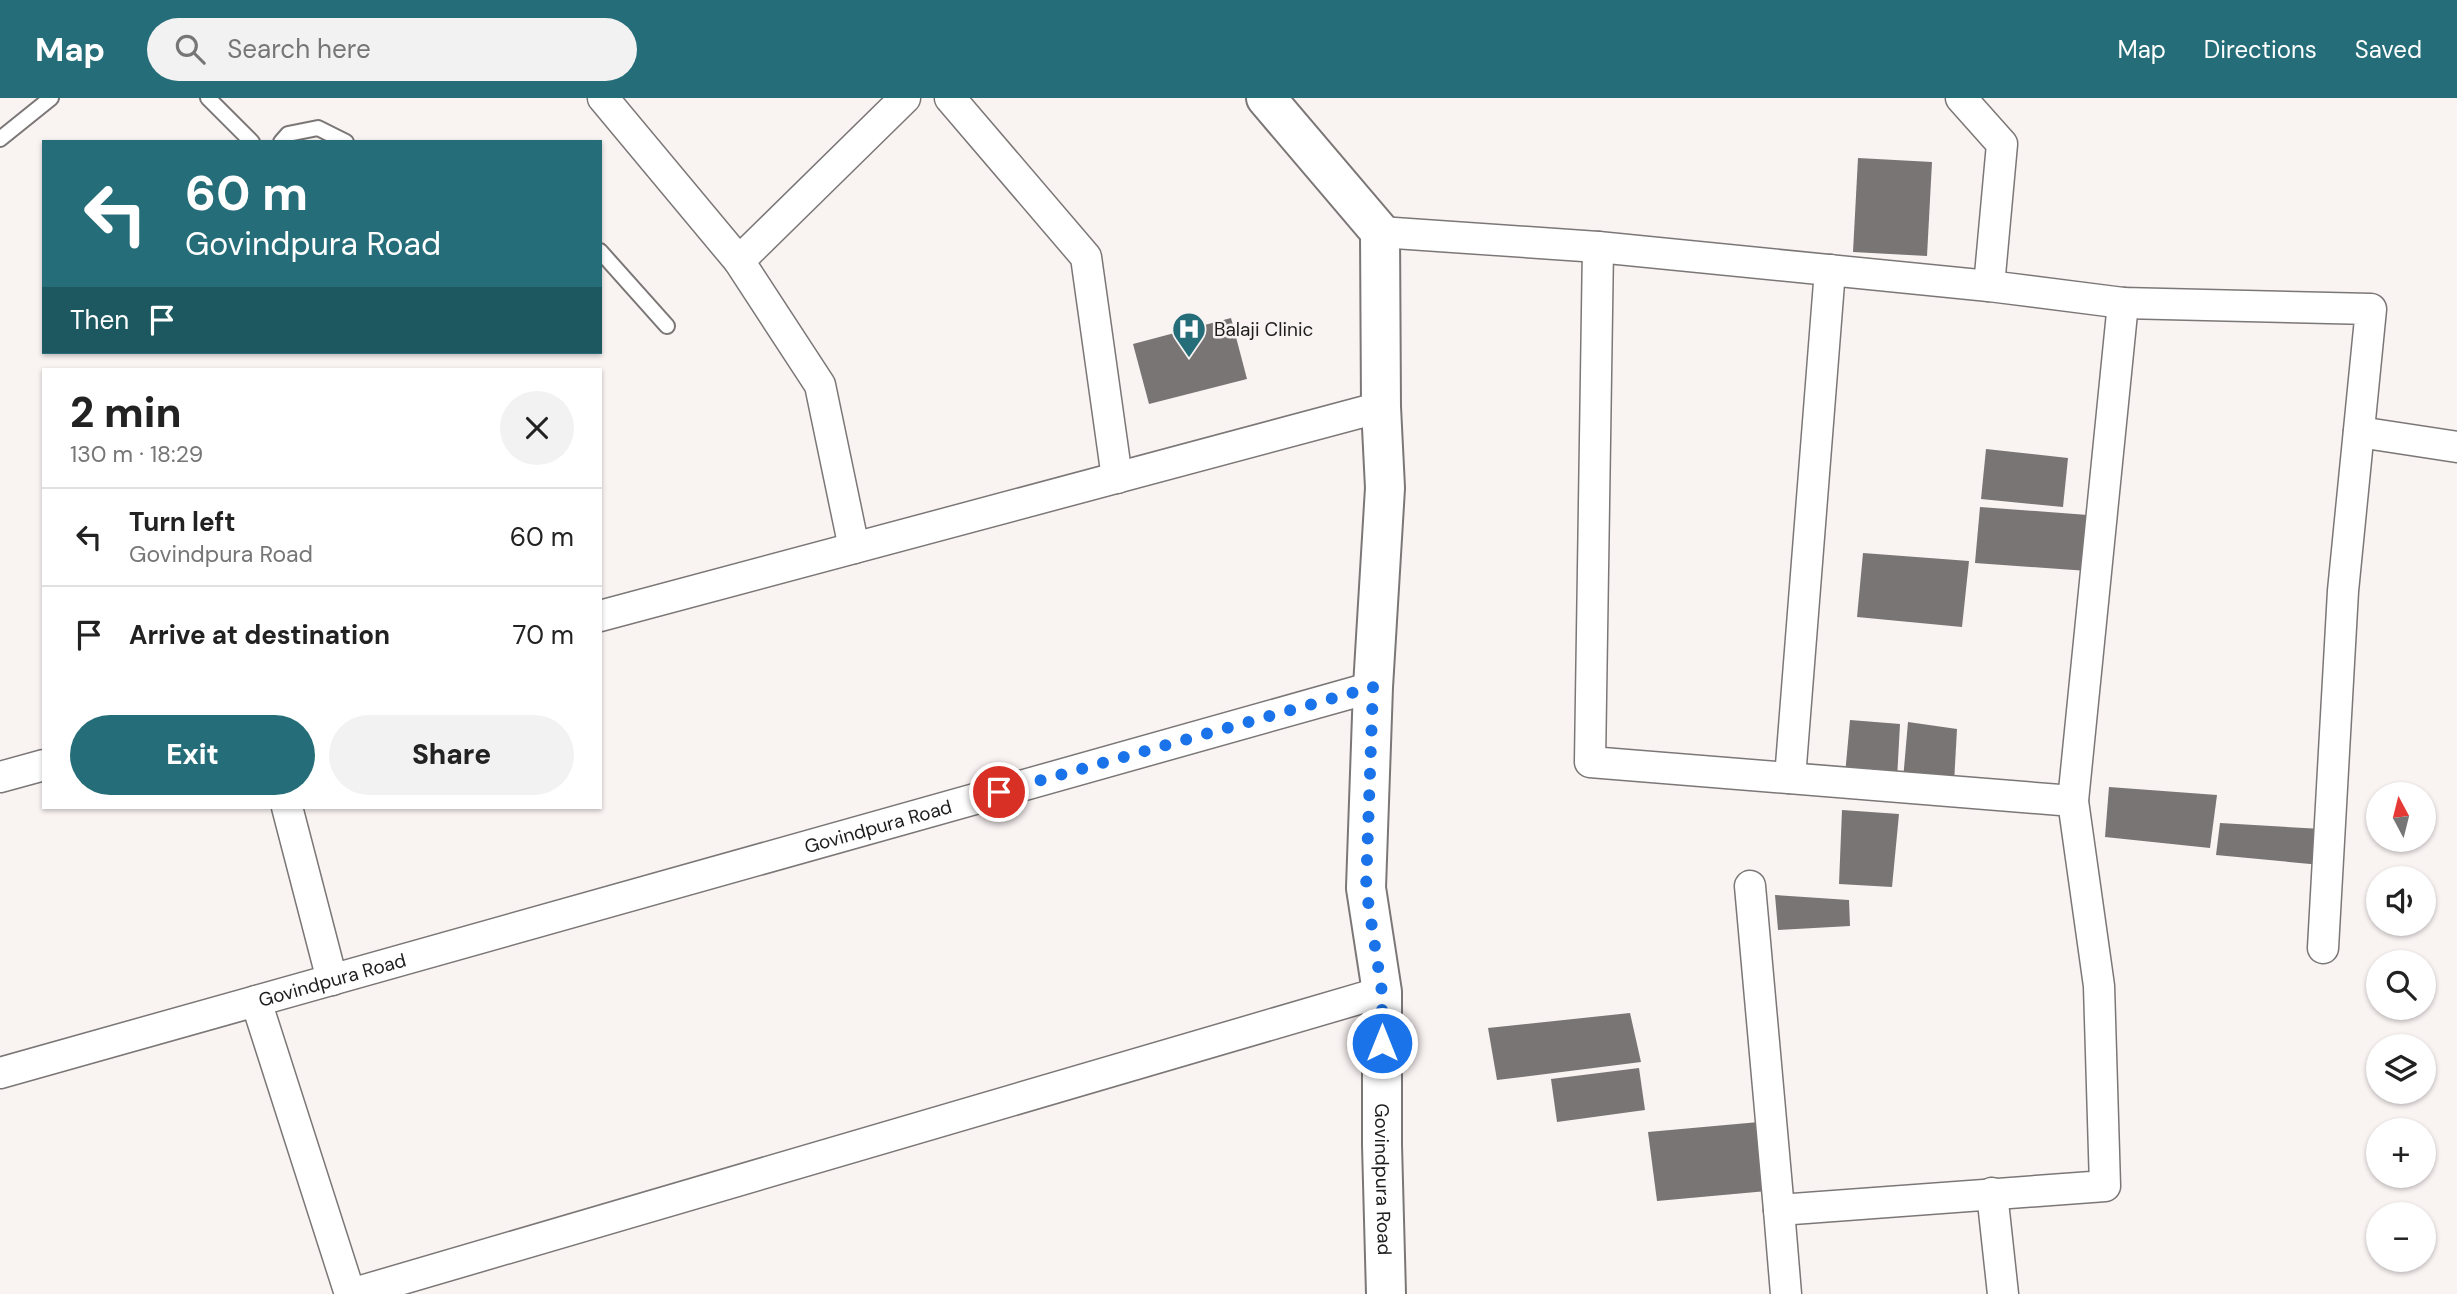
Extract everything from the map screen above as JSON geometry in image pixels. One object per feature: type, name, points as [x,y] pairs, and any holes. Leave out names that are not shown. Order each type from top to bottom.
[{"type":"street","points":[[603,98],[739,261],[820,385],[853,548]]},
{"type":"street","points":[[739,261],[905,98]]},
{"type":"street","points":[[950,98],[1086,257],[1117,478]]},
{"type":"street","points":[[1266,98],[1380,232],[1381,407],[1385,488],[1373,687]]},
{"type":"street","points":[[1961,98],[2002,144],[1989,286]]},
{"type":"street","points":[[1380,232],[1598,247],[1989,286],[2123,303],[2371,309],[2343,592],[2323,948]]},
{"type":"street","points":[[1598,247],[1590,762],[2073,801]]},
{"type":"street","points":[[1790,778],[1830,270]]},
{"type":"street","points":[[1779,1210],[2105,1186],[2099,986],[2073,801],[2123,303]]},
{"type":"street","points":[[602,615],[1381,407]]},
{"type":"street","points":[[2359,432],[2457,447]]},
{"type":"street","name":"Govindpura Road","points":[[0,1073],[1373,687],[1366,888],[1382,992],[1386,1294]]},
{"type":"street","points":[[0,777],[42,766]]},
{"type":"street","points":[[288,809],[332,980]]},
{"type":"street","points":[[1750,886],[1786,1294]]},
{"type":"street","points":[[256,1001],[351,1294],[1382,992]]},
{"type":"street","points":[[1992,1194],[2003,1294]]},
{"type":"lane","points":[[0,139],[51,98]]},
{"type":"lane","points":[[208,98],[250,140]]},
{"type":"lane","points":[[284,140],[288,134],[318,128],[342,140]]},
{"type":"lane","points":[[602,253],[667,326]]},
{"type":"building","points":[[1858,158],[1932,162],[1927,256],[1853,252]]},
{"type":"building","points":[[1231,318],[1247,379],[1149,404],[1133,344]]},
{"type":"building","points":[[1986,449],[2068,458],[2063,507],[1981,499]]},
{"type":"building","points":[[1980,507],[2088,515],[2088,571],[1975,563]]},
{"type":"building","points":[[1863,553],[1969,561],[1962,627],[1857,617]]},
{"type":"building","points":[[1850,720],[1900,724],[1897,779],[1845,775]]},
{"type":"building","points":[[1908,722],[1957,729],[1954,783],[1903,780]]},
{"type":"building","points":[[2109,787],[2217,795],[2210,848],[2105,837]]},
{"type":"building","points":[[1842,810],[1899,814],[1892,887],[1839,884]]},
{"type":"building","points":[[2220,823],[2322,829],[2321,865],[2216,855]]},
{"type":"building","points":[[1775,895],[1849,900],[1850,926],[1778,930]]},
{"type":"building","points":[[1630,1013],[1641,1062],[1497,1080],[1488,1028]]},
{"type":"building","points":[[1639,1068],[1645,1110],[1557,1122],[1551,1079]]},
{"type":"building","points":[[1759,1122],[1767,1191],[1657,1201],[1648,1132]]},
{"type":"place","name":"Balaji Clinic","points":[[1189,359]]},
{"type":"route","points":[[999,792],[1373,687],[1366,888],[1382,992],[1382,1043]]}]
